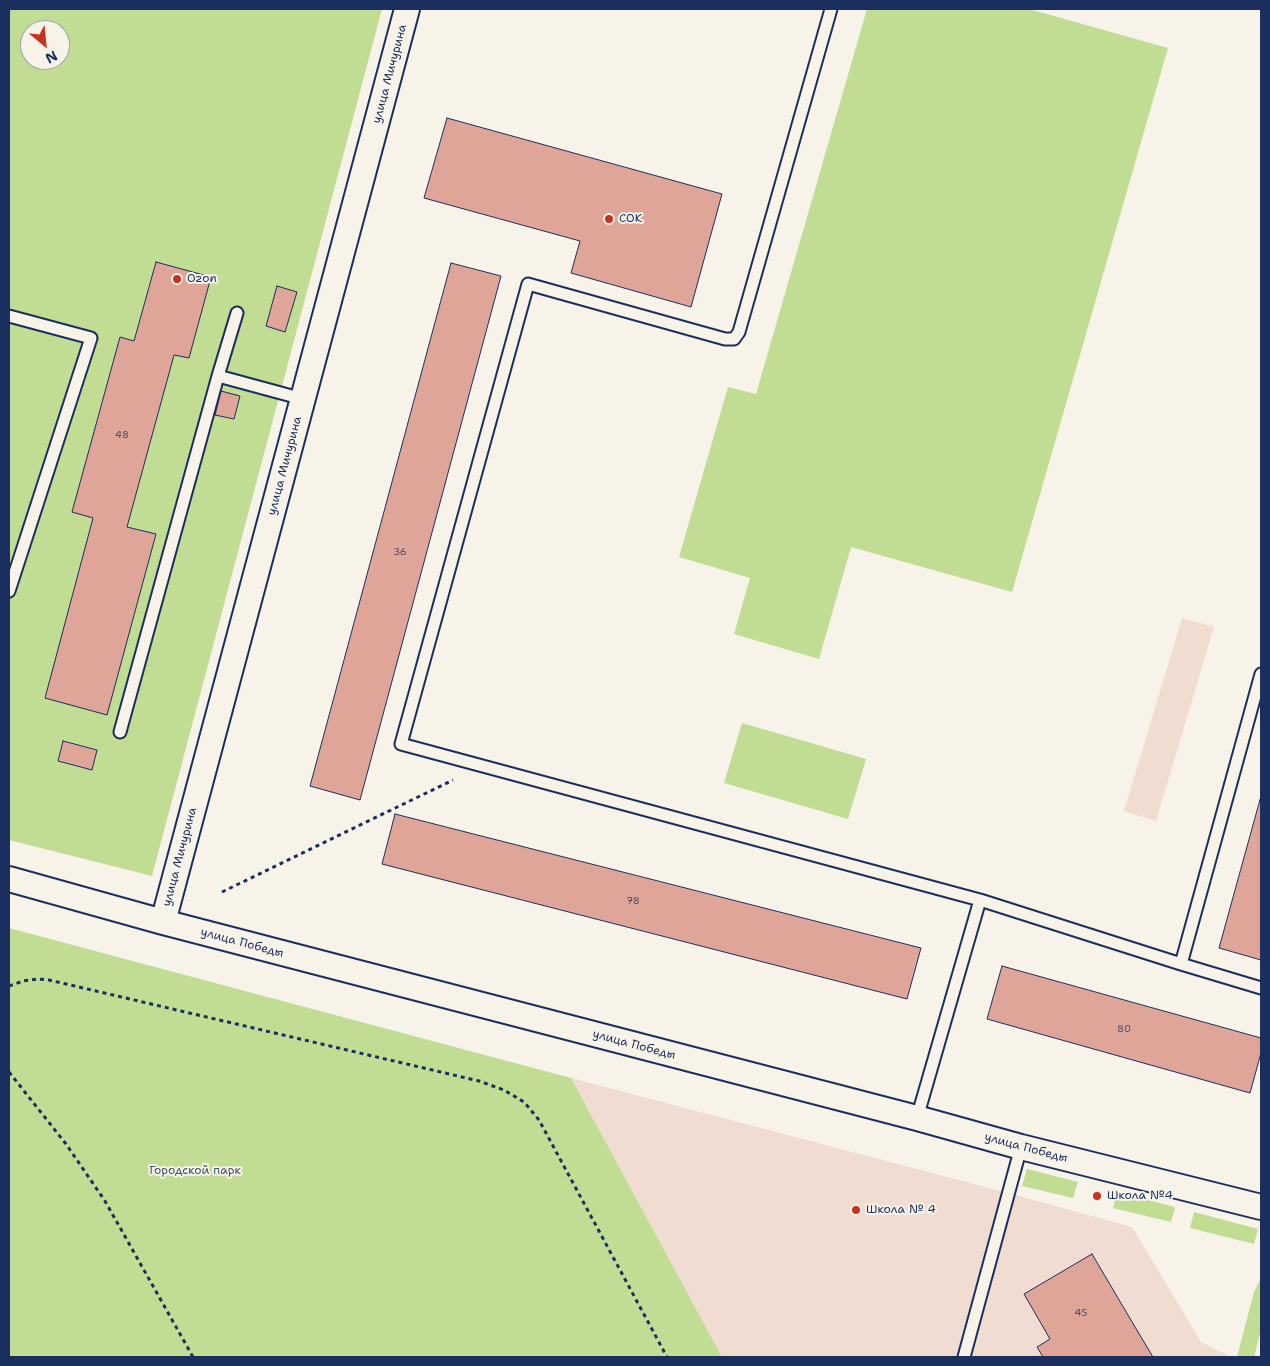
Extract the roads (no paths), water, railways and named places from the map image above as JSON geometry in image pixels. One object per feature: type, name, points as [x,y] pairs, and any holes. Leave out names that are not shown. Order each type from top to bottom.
[{"type":"street","name":"улица Мичурина","points":[[162,922],[407,9]]},
{"type":"street","name":"улица Победы","points":[[9,879],[162,922],[917,1118],[1021,1147],[1261,1207]]},
{"type":"lane","points":[[831,9],[739,332],[734,339],[725,339],[528,284],[401,744],[980,900],[1261,988]]},
{"type":"lane","points":[[120,732],[236,313]]},
{"type":"lane","points":[[9,316],[91,338],[9,591]]},
{"type":"lane","points":[[218,376],[303,399]]},
{"type":"lane","points":[[1181,964],[1261,674]]},
{"type":"lane","points":[[917,1118],[980,900]]},
{"type":"lane","points":[[964,1357],[1021,1147]]},
{"type":"place","name":"СОК","points":[[609,219]]},
{"type":"place","name":"Ozon","points":[[177,279]]},
{"type":"place","name":"Школа №4","points":[[1097,1196]]},
{"type":"place","name":"Школа № 4","points":[[856,1210]]},
{"type":"park label","name":"Городской парк","points":[[195,1171]]}]
